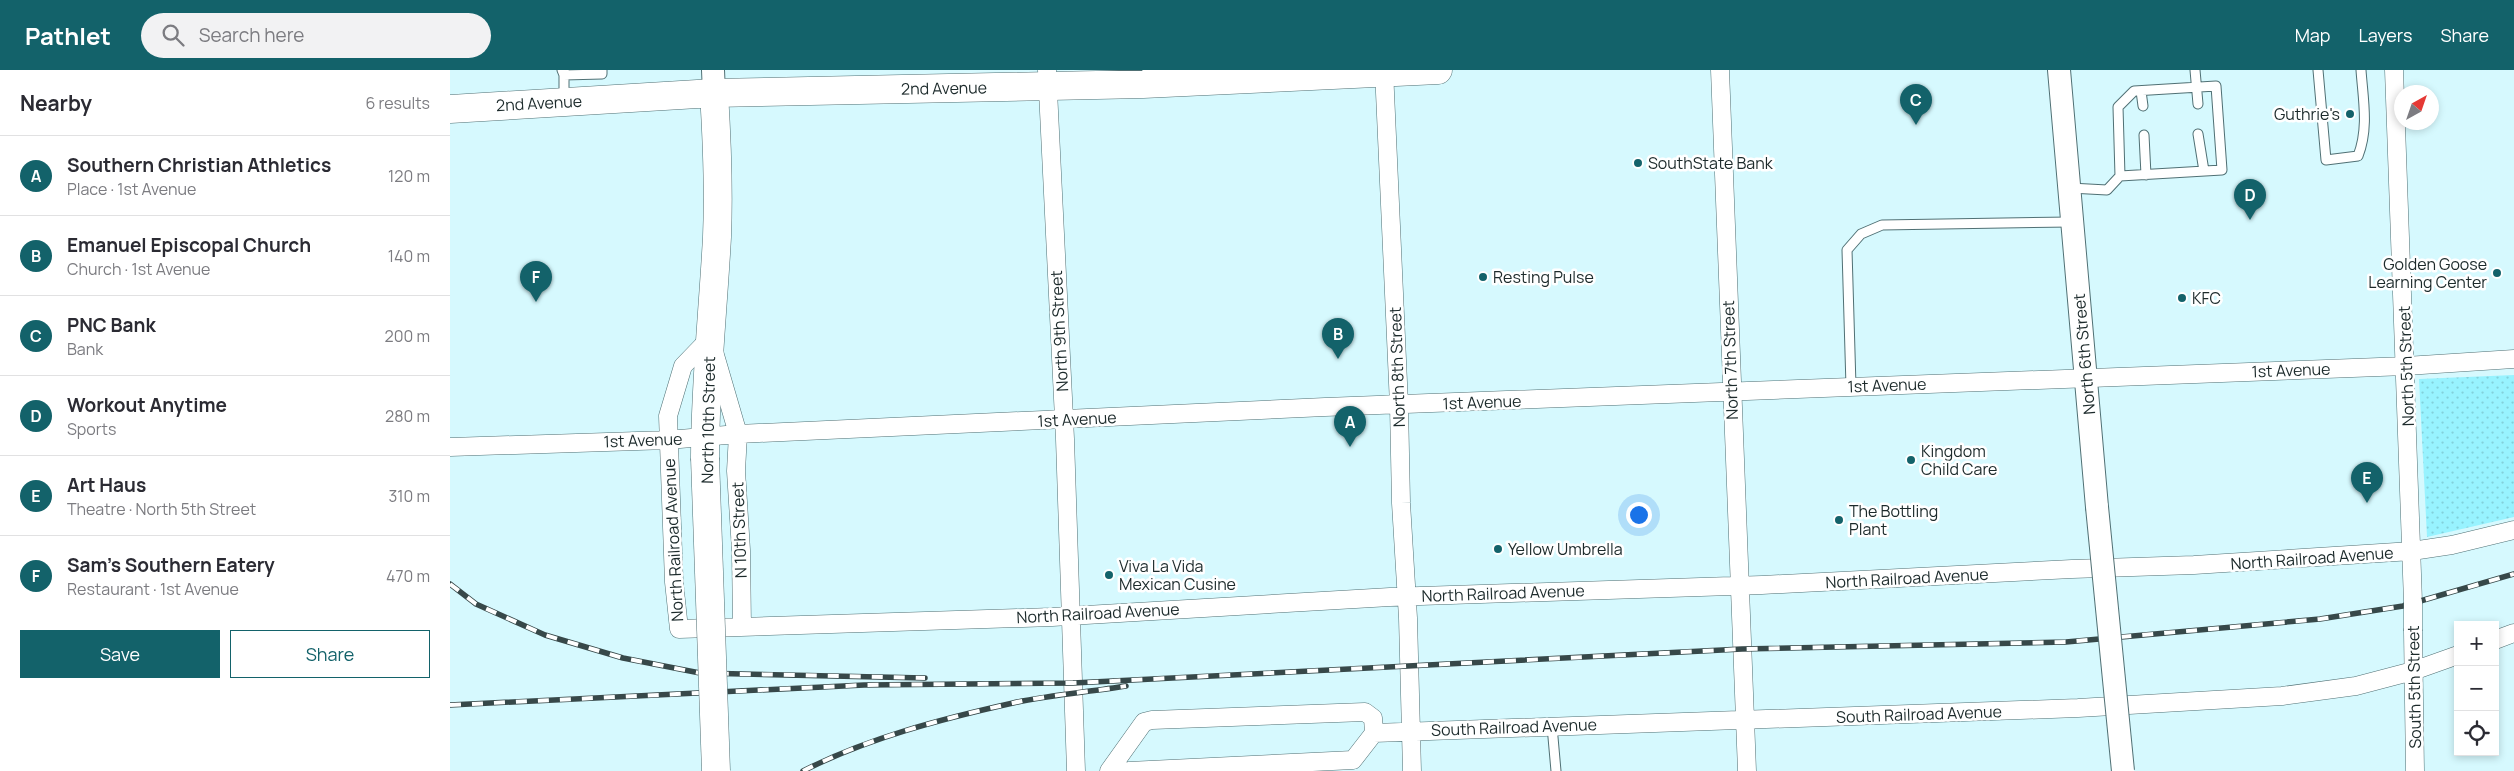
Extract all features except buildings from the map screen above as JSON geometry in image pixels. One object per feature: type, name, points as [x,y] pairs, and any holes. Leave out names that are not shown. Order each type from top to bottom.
[{"type":"main road","name":"2nd Avenue","points":[[450,109],[564,102],[603,84],[1438,70]]},
{"type":"main road","name":"North 10th Street","points":[[713,81],[718,157],[717,236],[705,447],[716,771]]},
{"type":"street","name":"North 7th Street","points":[[1720,70],[1747,771]]},
{"type":"street","name":"North 6th Street","points":[[2059,70],[2097,507],[2123,771]]},
{"type":"street","name":"North 5th Street","points":[[2394,70],[2413,602]]},
{"type":"street","name":"North 8th Street","points":[[1384,71],[1399,405],[1400,503],[1407,596],[1412,771]]},
{"type":"street","name":"North 9th Street","points":[[1048,78],[1076,771]]},
{"type":"street","name":"N 10th Street","points":[[710,338],[738,434],[736,471],[741,550],[742,627]]},
{"type":"street","name":"North Railroad Avenue","points":[[710,338],[684,366],[668,416],[674,582],[678,630],[1071,616],[1407,596],[1897,579],[2072,568],[2412,557],[2514,530]]},
{"type":"street","name":"1st Avenue","points":[[450,447],[668,440],[705,447],[738,434],[1851,386],[2406,366],[2514,360]]},
{"type":"street","name":"South 5th Street","points":[[2413,602],[2414,771]]},
{"type":"street","points":[[2499,639],[2514,633]]},
{"type":"street","name":"South Railroad Avenue","points":[[1374,733],[1411,730],[1745,719],[1787,720],[1905,713],[2078,708],[2282,696],[2356,686],[2414,671],[2454,656]]},
{"type":"street","points":[[1109,771],[1144,722],[1152,720],[1365,712],[1373,718],[1374,733],[1353,760],[1129,771]]},
{"type":"lane","points":[[2195,70],[2198,104]]},
{"type":"lane","points":[[2318,70],[2326,160],[2358,156],[2365,131],[2361,70]]},
{"type":"lane","points":[[564,102],[563,72],[603,84]]},
{"type":"lane","points":[[2070,188],[2107,190],[2120,176],[2118,108],[2134,92],[2216,86],[2222,170],[2120,176]]},
{"type":"lane","points":[[2141,91],[2142,106]]},
{"type":"lane","points":[[2198,134],[2204,171]]},
{"type":"lane","points":[[2144,135],[2146,175]]},
{"type":"lane","points":[[1851,386],[1847,250],[1861,234],[1882,225],[2072,222]]},
{"type":"lane","points":[[1552,726],[1556,771]]},
{"type":"shaded area","points":[[2514,375],[2514,517],[2427,537],[2419,379]]},
{"type":"railway","points":[[450,705],[864,685],[1073,683],[1742,649],[2066,642],[2320,619],[2403,606],[2514,574]]},
{"type":"railway","points":[[450,584],[476,604],[545,635],[623,658],[700,673],[925,678]]},
{"type":"railway","points":[[803,771],[879,739],[959,716],[1026,700],[1126,686]]},
{"type":"place","name":"Guthrie's","points":[[2350,114]]},
{"type":"place","name":"PNC Bank","points":[[1916,125]]},
{"type":"place","name":"SouthState Bank","points":[[1638,163]]},
{"type":"place","name":"Workout Anytime","points":[[2250,220]]},
{"type":"place","name":"Golden Goose Learning Center","points":[[2497,273]]},
{"type":"place","name":"Resting Pulse","points":[[1483,277]]},
{"type":"place","name":"KFC","points":[[2182,298]]},
{"type":"place","name":"Sam's Southern Eatery","points":[[536,302]]},
{"type":"place","name":"Emanuel Episcopal Church","points":[[1338,359]]},
{"type":"place","name":"Southern Christian Athletics","points":[[1350,447]]},
{"type":"place","name":"Kingdom Child Care","points":[[1911,460]]},
{"type":"place","name":"Art Haus","points":[[2367,503]]},
{"type":"place","name":"The Bottling Plant","points":[[1839,520]]},
{"type":"place","name":"Yellow Umbrella","points":[[1498,549]]},
{"type":"place","name":"Viva La Vida Mexican Cusine","points":[[1109,575]]}]
